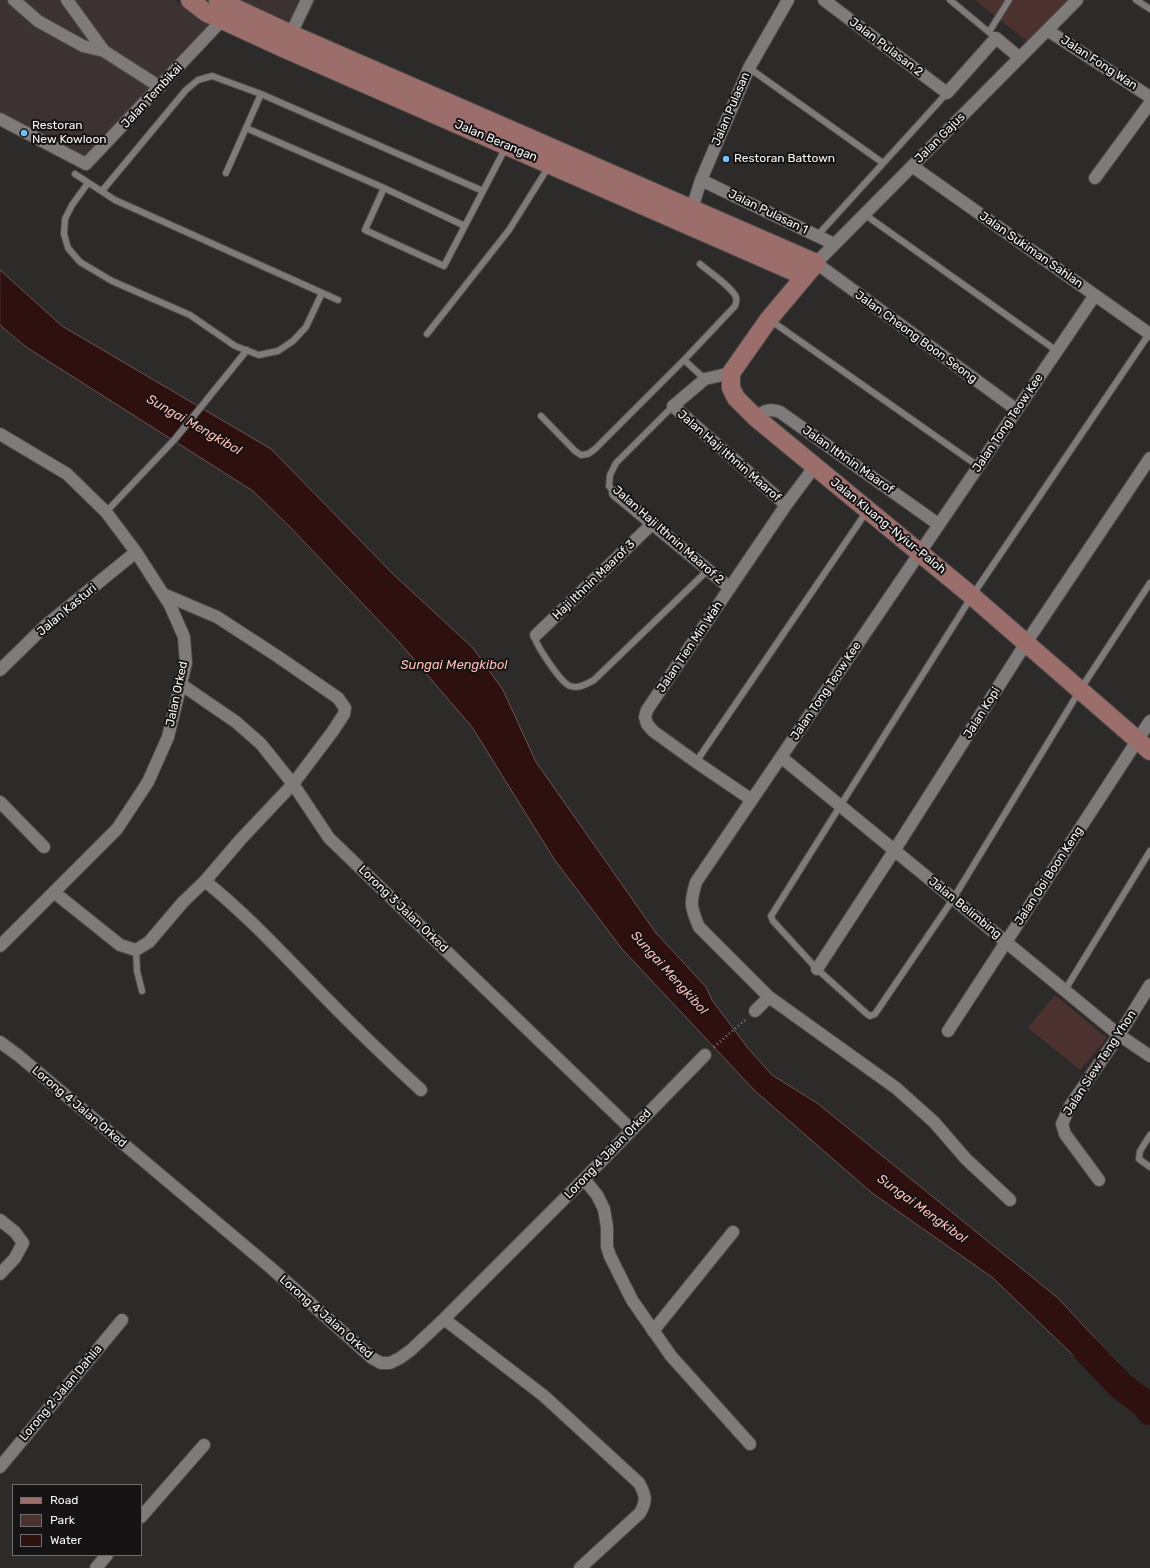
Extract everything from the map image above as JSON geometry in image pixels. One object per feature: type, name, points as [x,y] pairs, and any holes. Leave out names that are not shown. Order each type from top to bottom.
[{"type":"street","points":[[14,0],[38,21],[83,46],[104,51],[160,87]]},
{"type":"street","points":[[68,0],[104,51]]},
{"type":"street","name":"Jalan Berangan","points":[[190,0],[207,13],[224,9],[287,41],[810,270]]},
{"type":"street","points":[[287,41],[307,0]]},
{"type":"street","name":"Jalan Pulasan","points":[[689,216],[701,180],[749,68],[788,0]]},
{"type":"street","name":"Jalan Pulasan 2","points":[[824,0],[947,93]]},
{"type":"street","name":"Jalan Gajus","points":[[810,270],[834,244],[1078,0]]},
{"type":"street","name":"Jalan Tembikai","points":[[0,119],[86,164],[160,87],[224,9]]},
{"type":"street","name":"Jalan Fong Wan","points":[[1047,30],[1150,97]]},
{"type":"street","points":[[947,93],[993,35],[1020,58]]},
{"type":"street","points":[[1095,178],[1150,103]]},
{"type":"street","name":"Jalan Sukiman Sahlan","points":[[912,166],[1150,334]]},
{"type":"street","name":"Jalan Pulasan 1","points":[[701,180],[834,244]]},
{"type":"street","points":[[731,374],[769,319],[810,270]]},
{"type":"street","name":"Jalan Cheong Boon Seong","points":[[810,270],[1017,410]]},
{"type":"street","name":"Jalan Tong Teow Kee","points":[[1010,1200],[966,1159],[934,1122],[896,1088],[769,997],[699,927],[694,915],[691,900],[696,882],[938,524],[1095,296]]},
{"type":"street","name":"Jalan Haji Ithnin Maarof 2","points":[[672,406],[704,379],[731,374]]},
{"type":"street","name":"Jalan Kluang-Nyiur-Paloh","points":[[731,374],[732,388],[736,398],[755,417],[920,552],[1144,745]]},
{"type":"street","name":"Jalan Haji Ithnin Maarof","points":[[672,406],[786,505]]},
{"type":"street","name":"Jalan Ithnin Maarof","points":[[755,417],[763,411],[772,409],[780,412],[938,524]]},
{"type":"street","name":"Jalan Orked","points":[[0,434],[66,474],[106,512],[136,552],[170,605],[184,637],[186,663],[182,685],[168,737],[148,782],[117,829],[0,946]]},
{"type":"street","name":"Jalan Kopi","points":[[816,969],[894,851],[1026,643],[1150,458]]},
{"type":"street","name":"Jalan Tien Min Wah","points":[[752,800],[653,731],[647,724],[645,717],[647,710],[786,505],[815,466]]},
{"type":"street","name":"Jalan Haji Ithnin Maarof 2","points":[[615,493],[730,588]]},
{"type":"street","name":"Haji Ithnin Maarof 3","points":[[536,635],[652,524]]},
{"type":"street","name":"Jalan Kasturi","points":[[0,670],[45,626],[136,552]]},
{"type":"street","points":[[54,893],[120,945],[136,950],[149,942],[183,902],[205,882],[241,839],[293,784],[344,714],[345,708],[338,698],[277,656],[217,617],[163,594]]},
{"type":"street","name":"Lorong 3 Jalan Orked","points":[[182,685],[236,722],[261,744],[293,784],[329,838],[632,1130]]},
{"type":"street","name":"Jalan Ooi Boon Keng","points":[[948,1031],[1006,941],[1144,745],[1150,721]]},
{"type":"street","name":"Jalan Belimbing","points":[[781,757],[1119,1035],[1150,1056]]},
{"type":"street","points":[[0,802],[44,847]]},
{"type":"street","points":[[205,882],[224,897],[275,945],[385,1057],[421,1090]]},
{"type":"street","name":"Jalan Siew Teng Yhon","points":[[1099,1180],[1065,1134],[1062,1124],[1070,1106],[1119,1035],[1150,985]]},
{"type":"street","points":[[755,1011],[769,997]]},
{"type":"street","name":"Lorong 4 Jalan Orked","points":[[0,1042],[19,1056],[271,1268],[372,1358],[381,1363],[390,1363],[400,1358],[444,1319],[705,1055]]},
{"type":"street","points":[[584,1179],[597,1195],[604,1209],[607,1227],[607,1247],[632,1300],[679,1366],[750,1444]]},
{"type":"street","points":[[0,1220],[15,1232],[23,1243],[15,1258],[0,1274]]},
{"type":"street","points":[[653,1331],[733,1232]]},
{"type":"street","points":[[444,1319],[544,1396],[639,1483],[645,1494],[645,1504],[640,1513],[580,1568]]},
{"type":"street","name":"Lorong 2 Jalan Dahlia","points":[[0,1466],[122,1320]]},
{"type":"street","points":[[142,1516],[204,1445]]},
{"type":"street","points":[[96,1568],[106,1556]]},
{"type":"lane","points":[[950,0],[993,35],[1009,0]]},
{"type":"lane","points":[[1136,0],[1150,9]]},
{"type":"lane","points":[[749,68],[883,163]]},
{"type":"lane","points":[[102,191],[186,90],[198,80],[212,76],[261,94],[483,191]]},
{"type":"lane","points":[[817,236],[947,93]]},
{"type":"lane","points":[[226,173],[261,94]]},
{"type":"lane","points":[[246,128],[384,188],[465,226]]},
{"type":"lane","points":[[384,188],[366,230],[444,266],[510,138]]},
{"type":"lane","points":[[427,334],[521,214],[554,157]]},
{"type":"lane","points":[[75,174],[115,200],[338,300]]},
{"type":"lane","points":[[88,183],[72,204],[65,219],[64,234],[68,248],[80,262],[112,281],[190,315],[235,346],[259,355],[278,351],[293,340],[306,327],[322,293]]},
{"type":"lane","points":[[864,214],[1057,351]]},
{"type":"lane","points":[[541,416],[581,455],[588,454],[595,449],[684,360],[735,306],[737,300],[730,290],[700,264]]},
{"type":"lane","points":[[769,319],[978,466]]},
{"type":"lane","points":[[1150,334],[972,596],[841,807],[771,916],[772,921],[816,969],[870,1016],[874,1014],[953,899],[1080,690],[1150,583]]},
{"type":"lane","points":[[106,512],[174,439],[247,350]]},
{"type":"lane","points":[[684,360],[704,379]]},
{"type":"lane","name":"Jalan Haji Ithnin Maarof 2","points":[[615,493],[609,486],[610,475],[616,463],[672,406]]},
{"type":"lane","points":[[696,762],[868,510]]},
{"type":"lane","points":[[536,635],[535,639],[539,649],[563,682],[570,686],[580,687],[594,680],[708,570]]},
{"type":"lane","points":[[1064,990],[1150,851]]},
{"type":"lane","points":[[136,950],[142,991]]},
{"type":"lane","points":[[1150,1135],[1140,1151],[1139,1159],[1150,1167]]},
{"type":"path","points":[[705,1055],[755,1011]]},
{"type":"shaded area","points":[[0,0],[175,0],[219,32],[86,171],[0,126]]},
{"type":"shaded area","points":[[236,0],[316,0],[301,30]]},
{"type":"green space","points":[[975,0],[1068,0],[1027,41]]},
{"type":"green space","points":[[1055,995],[1107,1038],[1080,1070],[1028,1028]]},
{"type":"water","name":"Sungai Mengkibol","points":[[0,270],[62,326],[271,449],[394,575],[473,648],[503,690],[536,762],[656,933],[706,987],[712,1000],[747,1047],[772,1075],[817,1103],[1058,1298],[1122,1367],[1103,1384],[993,1278],[872,1193],[755,1091],[622,949],[554,859],[472,727],[400,643],[289,526],[253,491],[26,347],[0,325]]},
{"type":"waterway","name":"Sungai Mengkibol","points":[[1085,1348],[1121,1386],[1145,1404],[1150,1411]]},
{"type":"place","name":"Restoran New Kowloon","points":[[24,133]]},
{"type":"place","name":"Restoran Battown","points":[[726,159]]}]
